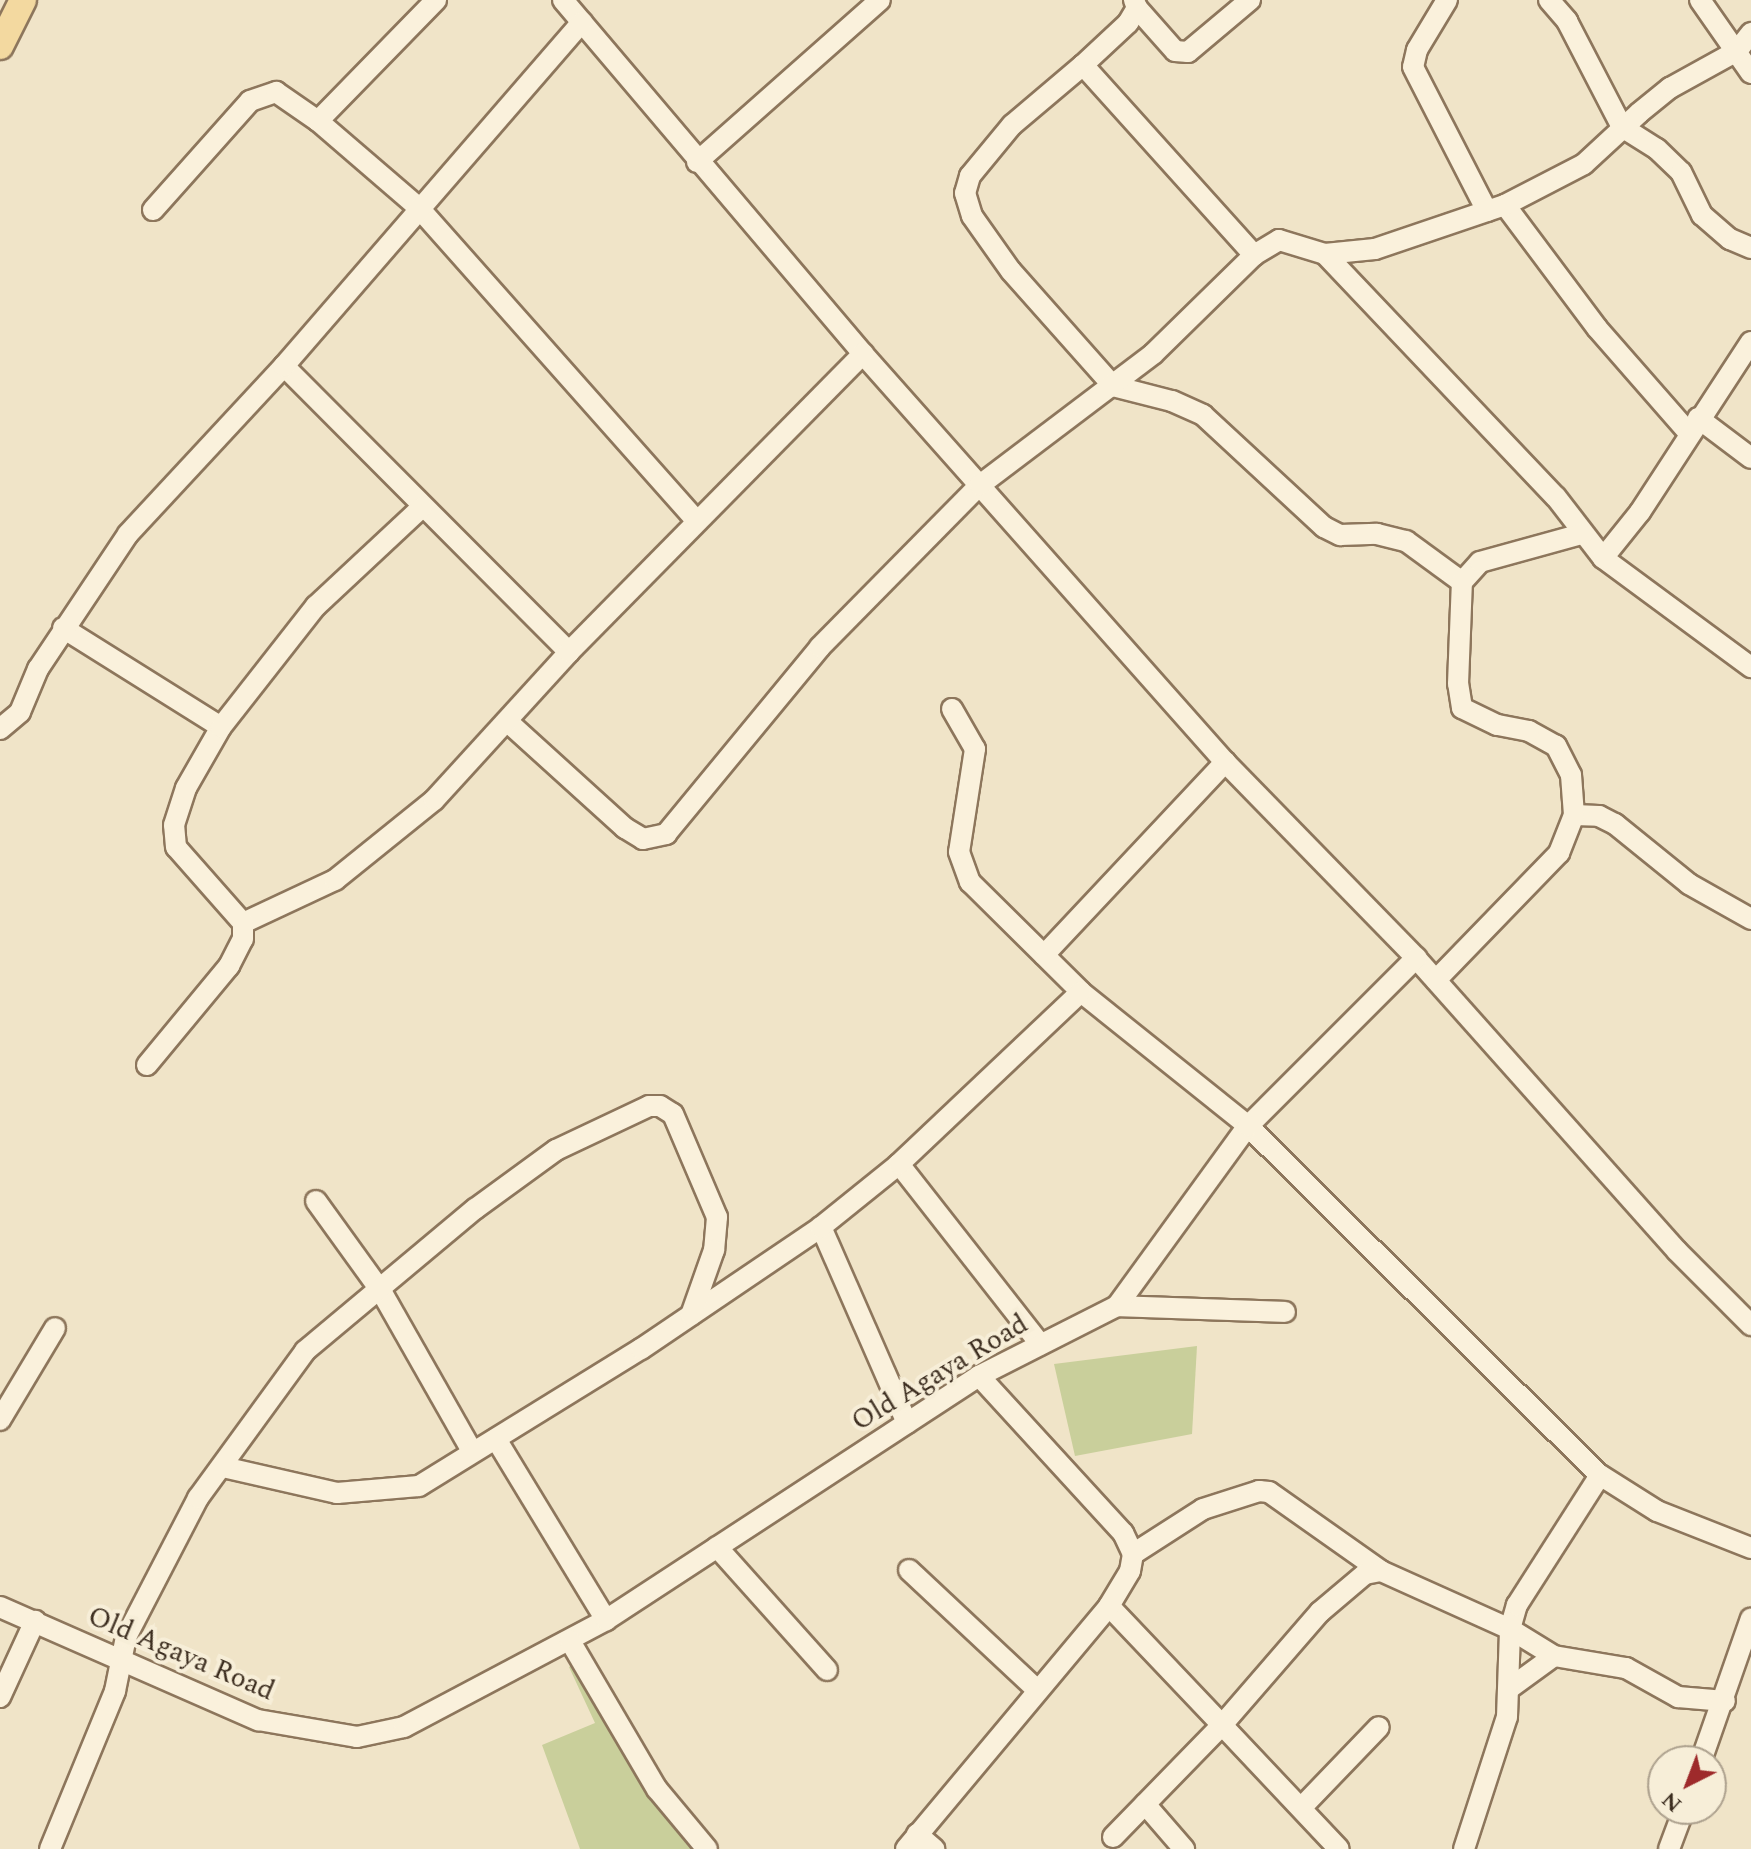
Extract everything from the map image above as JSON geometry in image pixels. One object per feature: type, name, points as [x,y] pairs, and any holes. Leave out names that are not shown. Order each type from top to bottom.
[{"type":"main road","points":[[0,46],[23,0]]},
{"type":"street","points":[[318,121],[436,0]]},
{"type":"street","points":[[563,0],[697,162],[863,354],[1225,762],[1416,958],[1677,1251],[1751,1325]]},
{"type":"street","points":[[1250,0],[1188,52],[1175,51],[1135,4],[1083,65],[987,152],[970,176],[965,193],[972,216],[1011,271],[1113,386],[1172,401],[1203,415],[1324,527],[1340,535],[1377,534],[1406,541],[1462,582]]},
{"type":"street","points":[[1447,0],[1417,50],[1413,67],[1496,208],[1597,328],[1694,425],[1751,458]]},
{"type":"street","points":[[1549,0],[1567,21],[1622,127],[1657,149],[1681,172],[1702,215],[1730,239],[1751,248]]},
{"type":"street","points":[[1700,0],[1751,73]]},
{"type":"street","points":[[697,162],[867,5]]},
{"type":"street","points":[[0,729],[20,712],[38,669],[128,534],[284,366],[418,207],[582,22]]},
{"type":"street","points":[[508,722],[625,828],[643,839],[666,834],[820,647],[980,485],[1113,386],[1254,255],[1279,240],[1325,254],[1375,249],[1496,208],[1584,164],[1622,127],[1670,88],[1737,51],[1751,33]]},
{"type":"street","points":[[1083,65],[1254,255]]},
{"type":"street","points":[[153,210],[250,101],[263,93],[276,92],[318,121],[418,207],[697,521]]},
{"type":"street","points":[[1325,254],[1505,441],[1603,558],[1635,585],[1704,628],[1751,667]]},
{"type":"street","points":[[1603,558],[1640,512],[1751,342]]},
{"type":"street","points":[[243,923],[335,880],[375,851],[434,800],[569,652],[863,354]]},
{"type":"street","points":[[284,366],[569,652]]},
{"type":"street","points":[[147,1065],[229,966],[243,939],[243,923],[176,847],[174,825],[186,788],[221,727],[316,606],[422,507]]},
{"type":"street","points":[[1436,980],[1559,853],[1574,815],[1571,775],[1556,746],[1529,731],[1474,718],[1462,708],[1458,684],[1462,582],[1480,562],[1582,534]]},
{"type":"street","points":[[63,628],[221,727]]},
{"type":"street","points":[[952,709],[975,749],[959,852],[970,882],[1081,992],[1248,1126],[1600,1475],[1657,1511],[1751,1548]]},
{"type":"street","points":[[1044,955],[1225,762]]},
{"type":"street","points":[[1574,815],[1599,816],[1615,824],[1689,884],[1751,919]]},
{"type":"street","name":"Old Agaya Road","points":[[0,1607],[258,1720],[357,1737],[404,1727],[606,1620],[979,1376],[1117,1306],[1248,1126],[1416,958]]},
{"type":"street","points":[[223,1467],[337,1493],[378,1493],[419,1486],[691,1315],[821,1227],[899,1164],[1081,992]]},
{"type":"street","points":[[50,1849],[122,1662],[126,1637],[176,1537],[305,1351],[522,1173],[582,1138],[660,1106],[673,1114],[717,1217],[714,1250],[691,1315]]},
{"type":"street","points":[[899,1164],[1040,1344]]},
{"type":"street","points":[[316,1201],[381,1291],[472,1451]]},
{"type":"street","points":[[821,1227],[907,1423]]},
{"type":"street","points":[[1117,1306],[1285,1312]]},
{"type":"street","points":[[0,1420],[55,1328]]},
{"type":"street","points":[[934,1849],[911,1842],[1036,1689],[1109,1606],[1130,1571],[1133,1554],[1123,1533],[979,1376]]},
{"type":"street","points":[[496,1439],[606,1620]]},
{"type":"street","points":[[1464,1849],[1507,1717],[1510,1629],[1517,1605],[1600,1475]]},
{"type":"street","points":[[1133,1554],[1203,1509],[1259,1491],[1269,1492],[1381,1571],[1510,1629],[1554,1656],[1626,1668],[1678,1697],[1725,1701]]},
{"type":"street","points":[[717,1547],[827,1670]]},
{"type":"street","points":[[909,1570],[1036,1689]]},
{"type":"street","points":[[1113,1837],[1222,1725],[1320,1612],[1365,1574],[1381,1571]]},
{"type":"street","points":[[1109,1606],[1339,1849]]},
{"type":"street","points":[[1707,1745],[1751,1618]]},
{"type":"street","points":[[0,1697],[35,1621]]},
{"type":"street","points":[[570,1641],[657,1789],[707,1849]]},
{"type":"street","points":[[1510,1688],[1554,1656]]},
{"type":"street","points":[[1301,1808],[1379,1727]]},
{"type":"street","points":[[1145,1804],[1184,1849]]},
{"type":"street","points":[[1669,1849],[1678,1825]]},
{"type":"green space","points":[[1197,1346],[1192,1434],[1075,1456],[1054,1364]]},
{"type":"green space","points":[[574,1664],[669,1820],[692,1849],[580,1849],[542,1745],[595,1723],[569,1667]]}]
